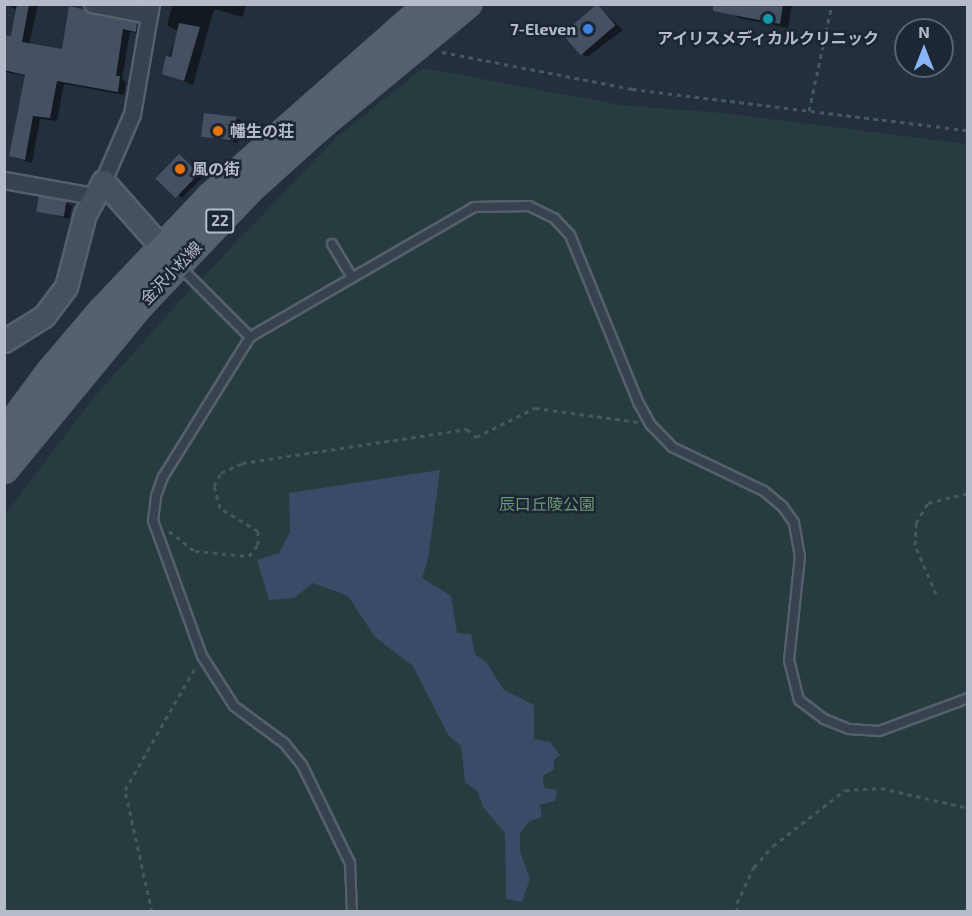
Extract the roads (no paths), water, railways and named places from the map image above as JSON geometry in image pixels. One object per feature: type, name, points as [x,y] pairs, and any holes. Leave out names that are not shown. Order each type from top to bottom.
[{"type":"main road","name":"金沢小松線","points":[[4,435],[50,372],[161,247],[210,196],[429,4]]},
{"type":"main road","name":"金沢小松線","points":[[4,470],[133,313],[249,190],[418,43],[468,4]]},
{"type":"street","points":[[4,341],[44,316],[66,287],[98,188],[132,114],[150,10],[92,4]]},
{"type":"street","points":[[4,180],[98,188],[178,266]]},
{"type":"lane","points":[[352,912],[350,863],[302,765],[284,742],[234,706],[202,656],[153,521],[156,495],[163,477],[250,337],[351,276],[474,207],[529,206],[554,218],[570,235],[638,402],[651,425],[672,447],[689,457],[764,491],[783,507],[794,523],[800,556],[789,660],[799,699],[824,719],[849,729],[879,731],[968,698]]},
{"type":"lane","points":[[332,244],[351,276]]},
{"type":"lane","points":[[178,266],[250,337]]},
{"type":"water","points":[[440,470],[428,559],[422,578],[451,596],[457,633],[471,634],[475,654],[487,663],[503,689],[534,705],[534,739],[550,742],[560,755],[554,760],[554,769],[543,776],[544,788],[557,790],[555,801],[540,805],[542,817],[530,821],[520,833],[520,851],[530,879],[522,902],[506,899],[505,833],[483,807],[478,792],[465,782],[461,746],[448,735],[413,666],[375,637],[348,596],[313,583],[294,598],[269,600],[257,560],[279,553],[290,532],[289,493]]},
{"type":"place","name":"アイリスメディカルクリニック","points":[[768,19]]},
{"type":"place","name":"7-Eleven","points":[[588,29]]},
{"type":"place","name":"幡生の荘","points":[[218,131]]},
{"type":"place","name":"風の街","points":[[180,169]]},
{"type":"park label","name":"辰口丘陵公園","points":[[547,504]]}]
